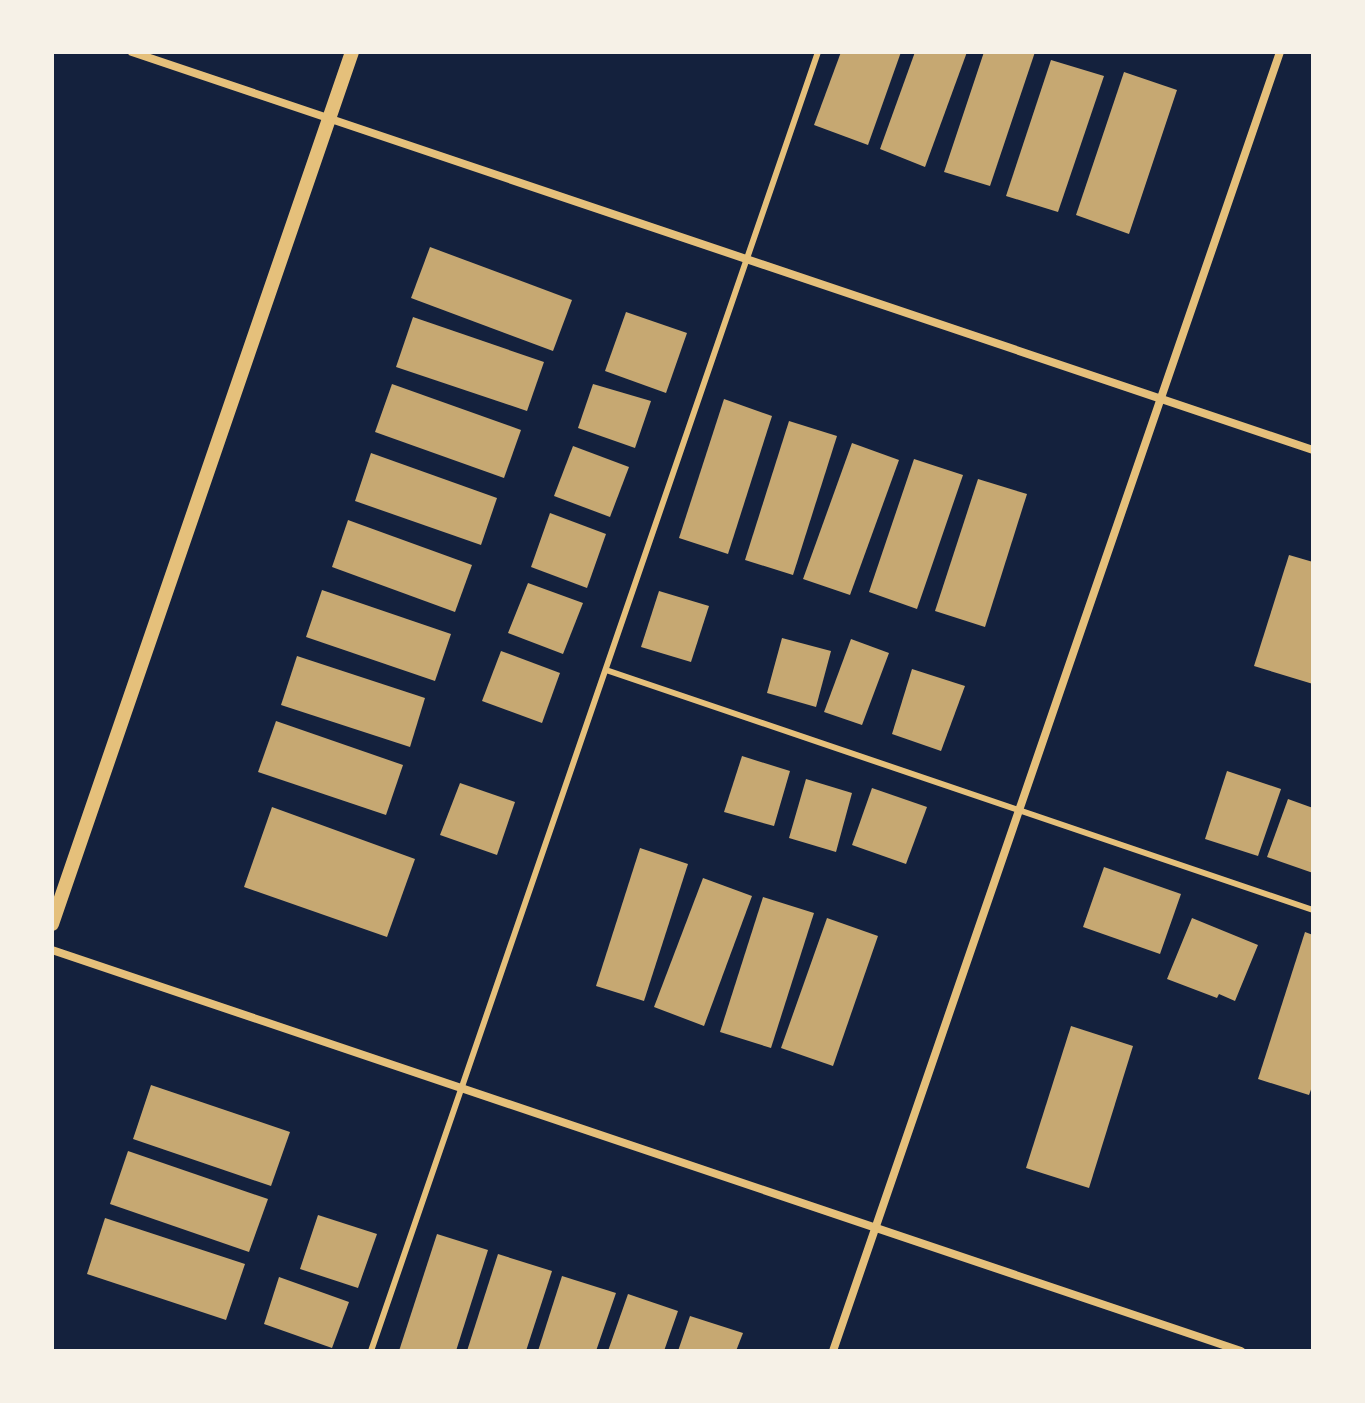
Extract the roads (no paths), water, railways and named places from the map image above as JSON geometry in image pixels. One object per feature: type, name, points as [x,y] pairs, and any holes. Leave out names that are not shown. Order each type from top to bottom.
[{"type":"street","points":[[132,52],[1313,450]]},
{"type":"street","points":[[52,924],[352,52]]},
{"type":"street","points":[[833,1351],[1280,52]]},
{"type":"street","points":[[52,950],[1241,1351]]},
{"type":"lane","points":[[371,1351],[818,52]]},
{"type":"lane","points":[[606,670],[1313,910]]}]
